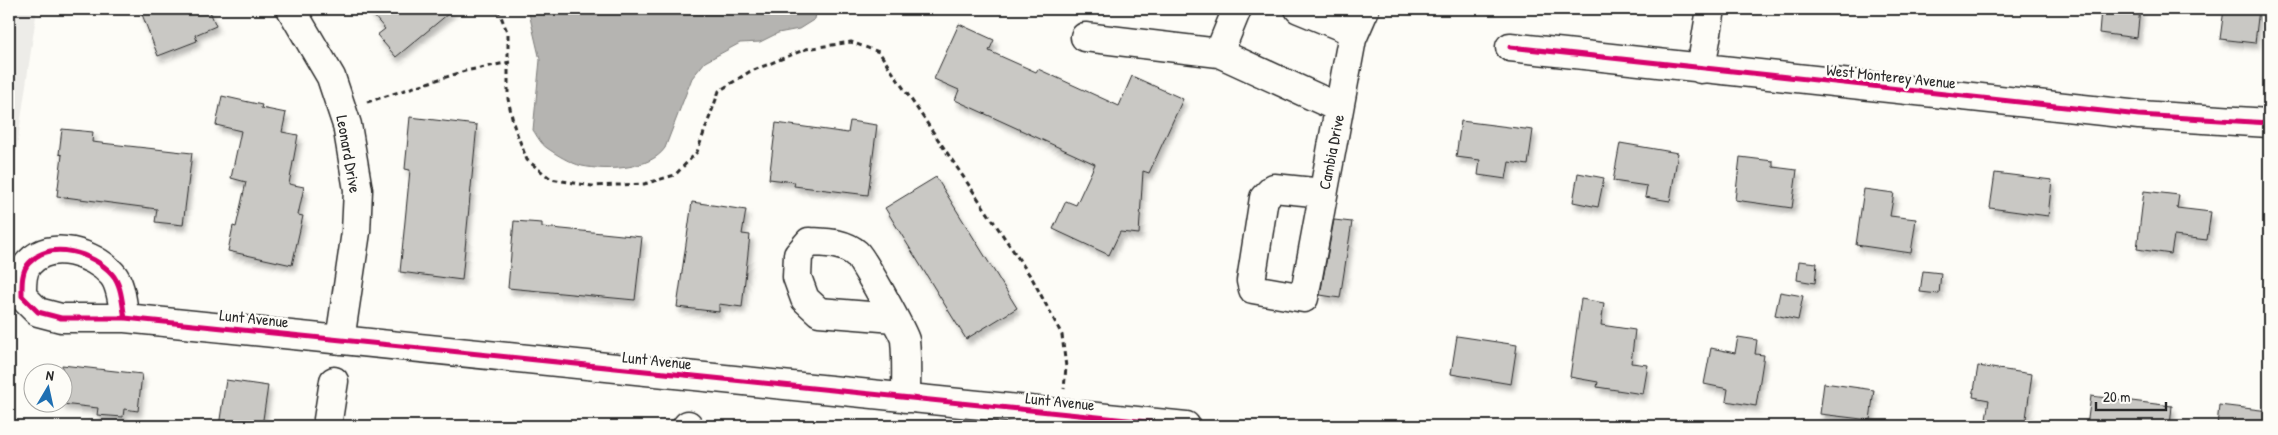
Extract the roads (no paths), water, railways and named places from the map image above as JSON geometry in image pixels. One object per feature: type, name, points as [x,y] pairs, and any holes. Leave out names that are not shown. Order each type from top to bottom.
[{"type":"street","name":"Leonard Drive","points":[[291,9],[331,77],[347,125],[358,190],[356,232],[340,340]]},
{"type":"street","points":[[1220,53],[1237,9]]},
{"type":"street","points":[[1299,9],[1360,21]]},
{"type":"street","points":[[1701,69],[1711,9]]},
{"type":"street","name":"Cambia Drive","points":[[1323,193],[1274,188],[1264,198],[1252,281],[1253,289],[1304,298],[1339,108],[1360,21]]},
{"type":"street","points":[[1084,37],[1220,53],[1339,108]]},
{"type":"street","name":"West Monterey Avenue","points":[[1510,47],[2139,115],[2269,123]]},
{"type":"street","name":"Lunt Avenue","points":[[125,318],[906,398],[1041,419],[1186,426]]},
{"type":"street","points":[[894,318],[905,338],[906,398]]},
{"type":"street","points":[[327,426],[334,382]]},
{"type":"railway","points":[[9,37],[10,9]]}]
